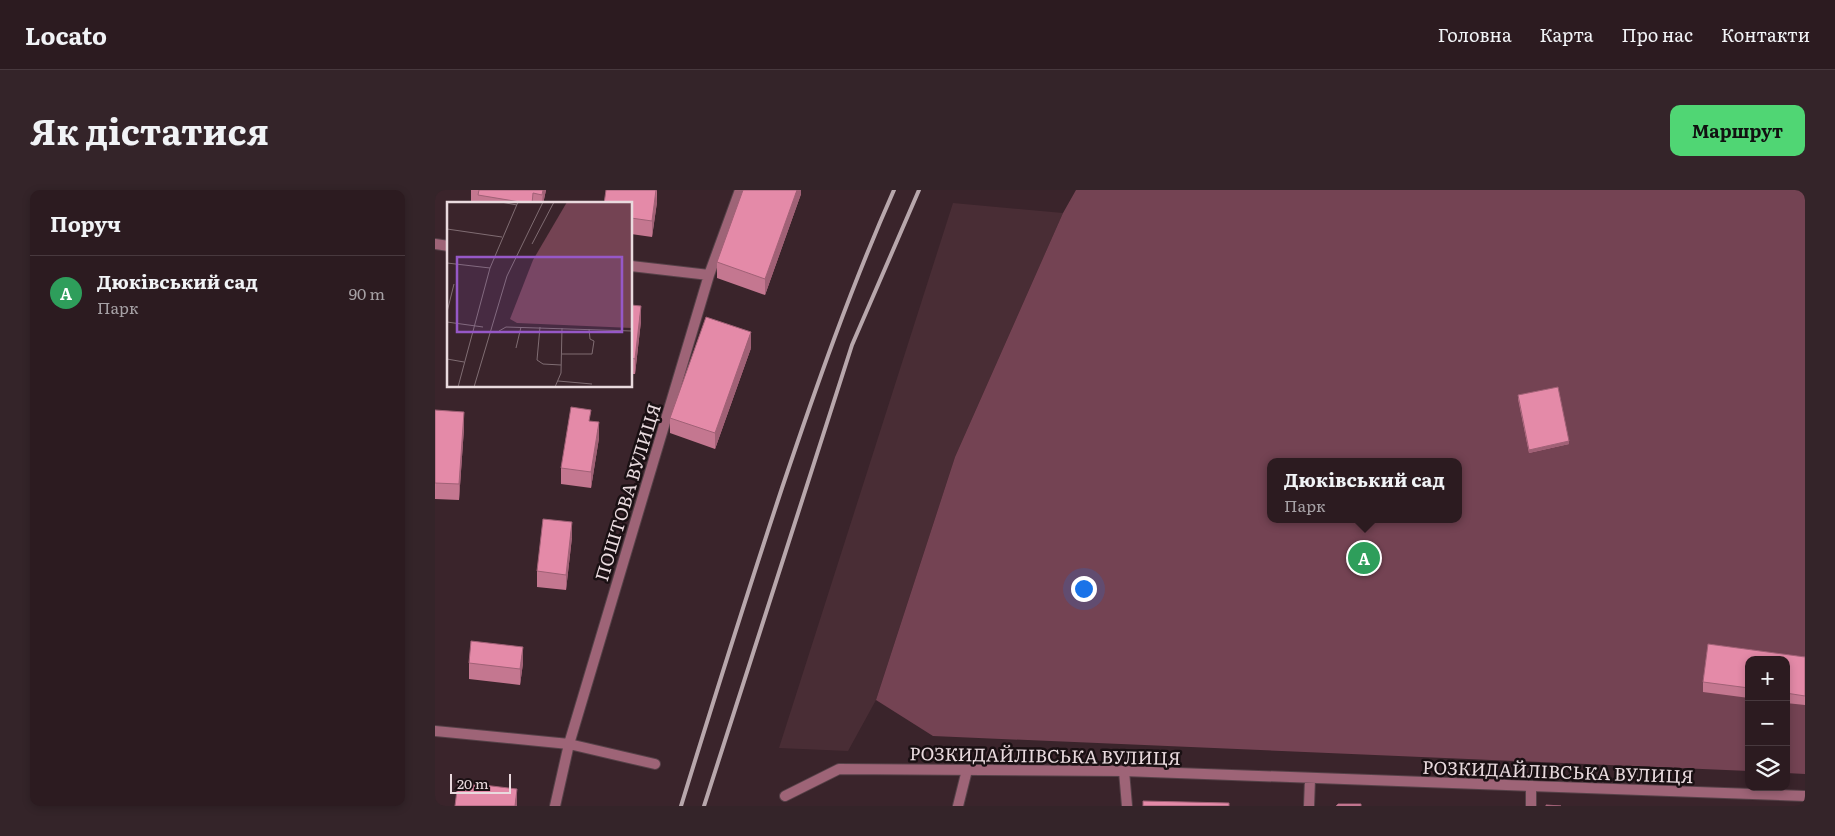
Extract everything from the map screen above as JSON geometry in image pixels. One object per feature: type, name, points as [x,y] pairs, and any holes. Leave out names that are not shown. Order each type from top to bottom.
[{"type":"street","name":"ПОШТОВА ВУЛИЦЯ","points":[[555,806],[569,744],[709,275],[740,190]]},
{"type":"street","points":[[633,266],[709,275]]},
{"type":"street","points":[[435,731],[569,744],[655,764]]},
{"type":"street","name":"РОЗКИДАЙЛІВСЬКА ВУЛИЦЯ","points":[[785,796],[839,769],[1124,771],[1805,796]]},
{"type":"street","points":[[958,806],[967,770]]},
{"type":"street","points":[[1124,771],[1127,806]]},
{"type":"street","points":[[1309,806],[1310,779]]},
{"type":"street","points":[[1531,786],[1531,806]]},
{"type":"shaded area","points":[[1076,190],[1805,190],[1805,774],[1790,773],[1790,656],[1745,656],[1745,771],[933,736],[876,700],[955,457],[1063,213]]},
{"type":"shaded area","points":[[953,203],[1063,213],[955,457],[876,700],[848,751],[779,748]]},
{"type":"building","points":[[479,190],[543,190],[542,195],[533,193],[532,202],[520,202],[478,195]]},
{"type":"building","points":[[606,190],[656,190],[652,221],[633,218],[633,202],[604,202]]},
{"type":"building","points":[[743,190],[797,190],[765,279],[717,262]]},
{"type":"building","points":[[633,305],[641,306],[635,359],[633,358]]},
{"type":"building","points":[[706,317],[751,332],[715,433],[670,418]]},
{"type":"building","points":[[1558,387],[1569,441],[1529,450],[1518,395]]},
{"type":"building","points":[[571,407],[591,410],[589,421],[599,422],[591,472],[561,468]]},
{"type":"building","points":[[435,410],[464,412],[459,484],[435,483]]},
{"type":"building","points":[[543,519],[572,522],[566,575],[537,571]]},
{"type":"building","points":[[471,641],[523,647],[520,669],[469,663]]},
{"type":"building","points":[[1708,644],[1805,657],[1805,696],[1790,694],[1790,656],[1745,656],[1745,687],[1703,682]]},
{"type":"building","points":[[458,782],[517,789],[515,806],[455,806]]},
{"type":"building","points":[[1143,801],[1229,803],[1229,806],[1143,806]]},
{"type":"building","points":[[1338,804],[1361,804],[1361,806],[1336,806]]},
{"type":"railway","points":[[681,806],[756,567],[808,412],[849,300],[894,190]]},
{"type":"railway","points":[[704,806],[852,345],[919,190]]},
{"type":"place","name":"Дюківський сад","points":[[1364,558]]}]
